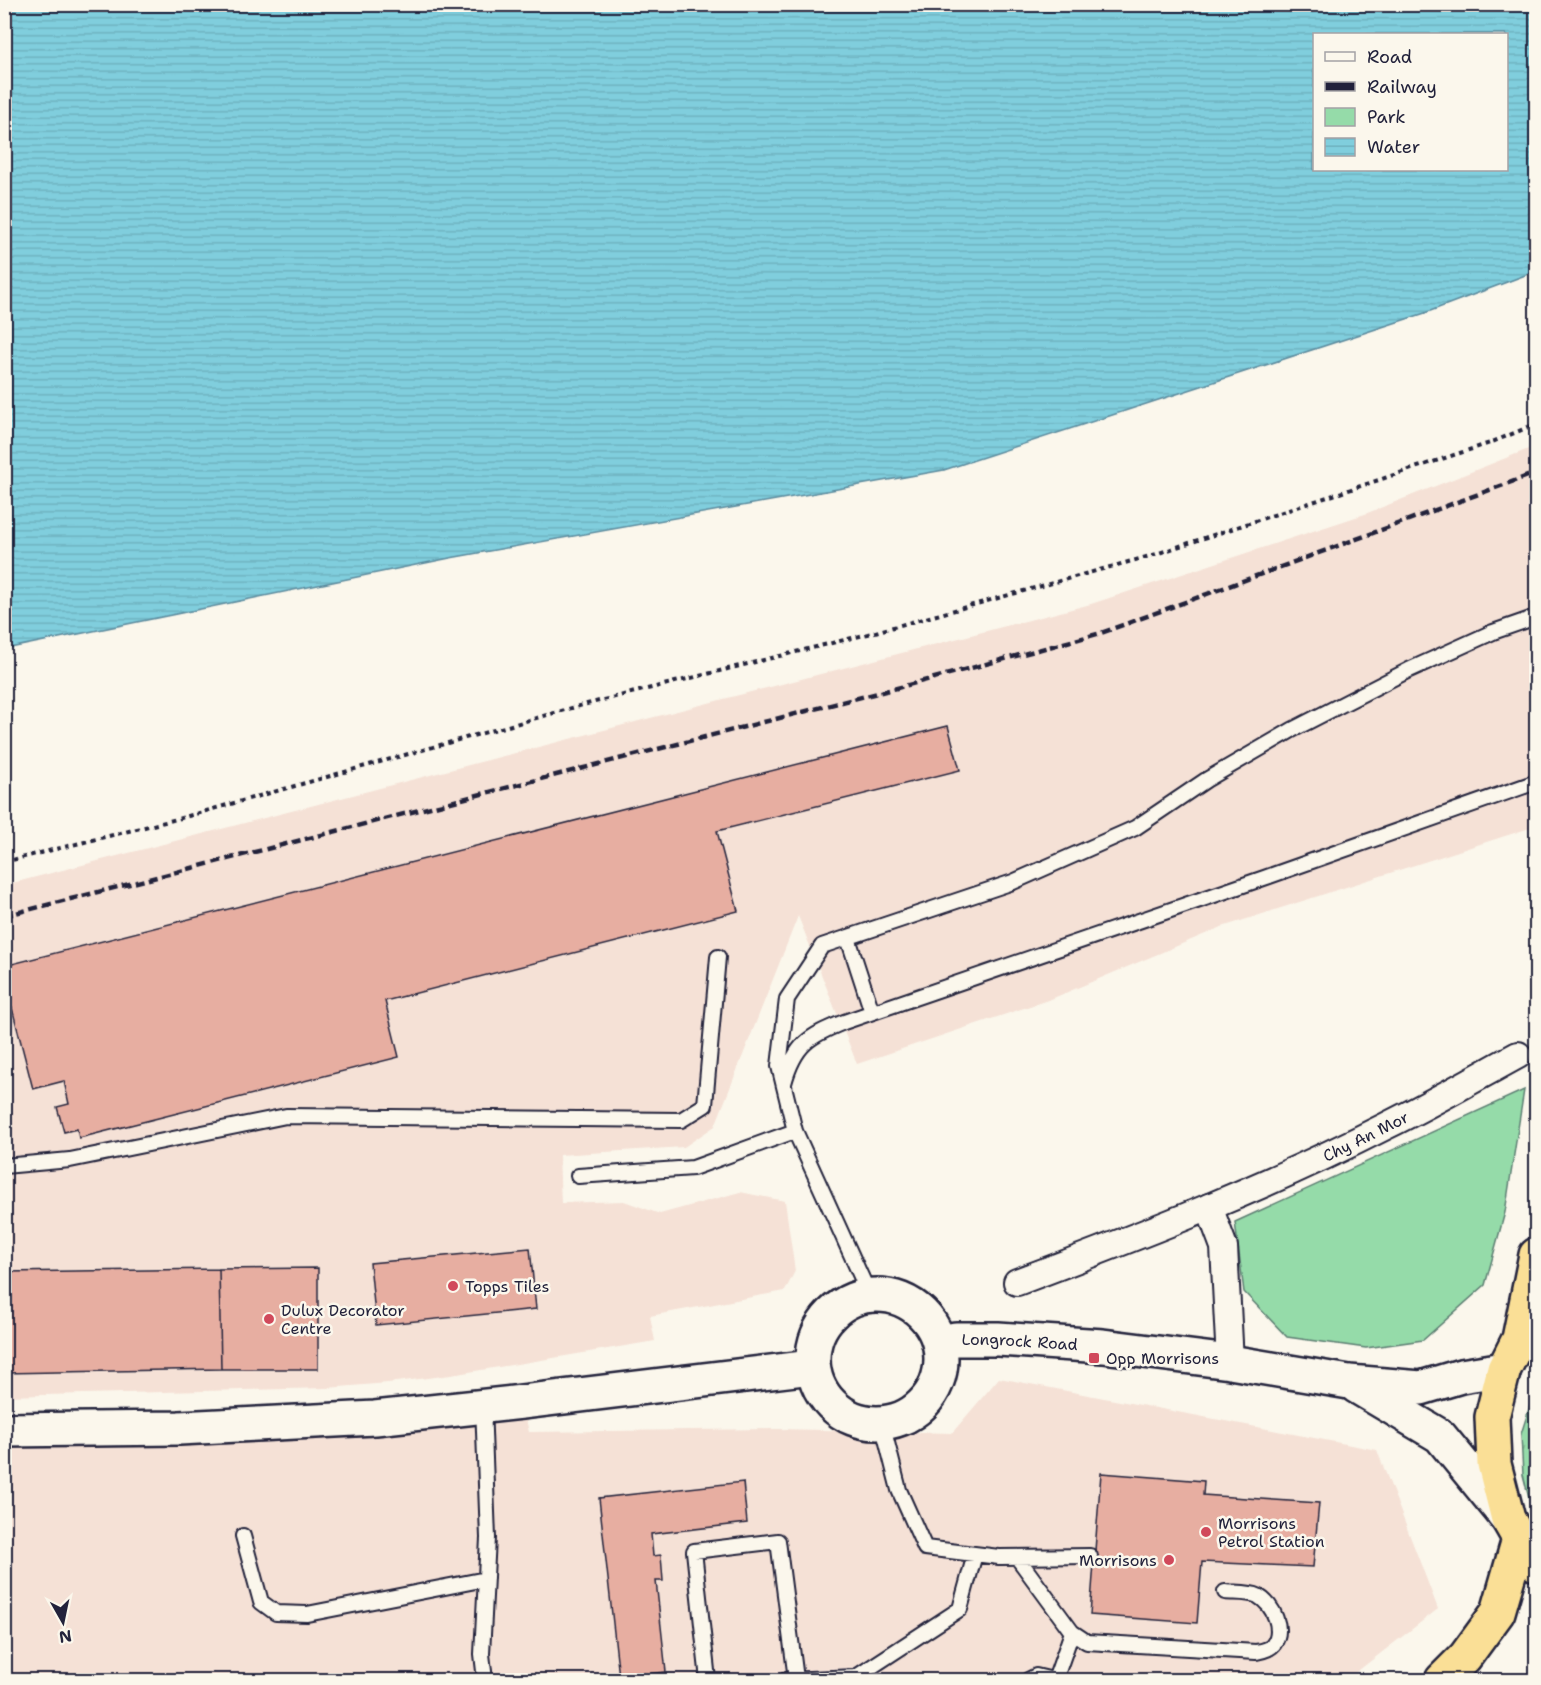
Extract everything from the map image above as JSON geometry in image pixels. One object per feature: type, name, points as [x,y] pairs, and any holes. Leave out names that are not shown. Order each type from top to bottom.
[{"type":"highway","points":[[1442,1680],[1465,1657],[1498,1611],[1521,1541],[1494,1464],[1492,1417],[1504,1369],[1528,1330],[1536,1255]]},
{"type":"street","name":"Chy An Mor","points":[[1017,1282],[1147,1234],[1209,1207],[1386,1126],[1518,1055]]},
{"type":"street","points":[[1209,1207],[1224,1247],[1230,1362]]},
{"type":"street","points":[[869,1294],[899,1298],[925,1315],[940,1342],[942,1365],[936,1387],[922,1405],[904,1418],[882,1423],[862,1422],[844,1415],[829,1403],[818,1386],[812,1367],[813,1347],[820,1328],[832,1311],[849,1300],[869,1294]]},
{"type":"street","name":"Longrock Road","points":[[940,1342],[956,1339],[1103,1346],[1230,1362],[1349,1382],[1421,1388],[1461,1376],[1504,1369]]},
{"type":"street","points":[[4,1430],[179,1428],[375,1418],[812,1367]]},
{"type":"street","name":"Longrock Road","points":[[1349,1382],[1440,1436],[1521,1541]]},
{"type":"lane","points":[[869,1294],[795,1131],[779,1066],[787,999],[822,946],[1013,882],[1134,828],[1206,780],[1292,730],[1409,670],[1493,632],[1536,617]]},
{"type":"lane","points":[[784,1085],[789,1065],[800,1047],[816,1033],[1536,782]]},
{"type":"lane","points":[[848,938],[872,1012]]},
{"type":"lane","points":[[4,1166],[70,1161],[286,1116],[681,1120],[705,1105],[718,957]]},
{"type":"lane","points":[[578,1176],[693,1168],[795,1131]]},
{"type":"lane","points":[[483,1405],[488,1538],[482,1654],[485,1680]]},
{"type":"lane","points":[[882,1423],[899,1490],[925,1548],[1017,1557],[1090,1556]]},
{"type":"lane","points":[[243,1536],[261,1602],[276,1613],[307,1614],[486,1579]]},
{"type":"lane","points":[[708,1680],[694,1551],[778,1541],[791,1680],[856,1677],[960,1610],[975,1554]]},
{"type":"lane","points":[[1017,1557],[1072,1632],[1087,1642],[1256,1652],[1266,1650],[1273,1645],[1277,1625],[1268,1604],[1256,1595],[1225,1592]]},
{"type":"lane","points":[[1028,1680],[1036,1676],[1054,1680],[1072,1632]]},
{"type":"path","points":[[4,861],[181,818],[579,706],[868,634],[1150,556],[1490,442],[1536,424]]},
{"type":"shaded area","points":[[1536,446],[1536,826],[1222,927],[1051,999],[857,1064],[798,916],[715,1126],[684,1147],[559,1155],[561,1203],[624,1201],[660,1214],[740,1192],[785,1201],[795,1271],[785,1291],[650,1316],[655,1341],[451,1375],[388,1383],[327,1388],[5,1396],[5,885],[1091,604],[1365,514]]},
{"type":"shaded area","points":[[999,1378],[1377,1450],[1438,1609],[1346,1680],[5,1680],[4,1423],[522,1402],[529,1432],[778,1429],[952,1433]]},
{"type":"green space","points":[[1524,1090],[1505,1212],[1485,1285],[1423,1340],[1366,1348],[1287,1337],[1244,1292],[1235,1222]]},
{"type":"green space","points":[[1536,1387],[1536,1518],[1523,1475],[1521,1434]]},
{"type":"water","points":[[5,4],[1536,5],[1536,271],[1425,313],[944,470],[450,558],[5,649]]},
{"type":"building","points":[[948,726],[960,770],[717,831],[738,911],[385,1001],[399,1057],[79,1138],[77,1129],[64,1132],[57,1107],[69,1104],[64,1081],[33,1089],[12,1008],[4,1010],[4,966]]},
{"type":"building","name":"Topps Tiles","points":[[530,1248],[536,1309],[376,1325],[370,1263]]},
{"type":"building","name":"Dulux Decorator Centre","points":[[318,1268],[318,1369],[221,1369],[219,1269]]},
{"type":"building","points":[[219,1269],[221,1369],[4,1373],[4,1272]]},
{"type":"building","name":"Morrisons Petrol Station","points":[[1101,1473],[1204,1481],[1203,1495],[1319,1503],[1313,1567],[1202,1562],[1197,1623],[1090,1615]]},
{"type":"building","points":[[743,1482],[747,1523],[651,1534],[653,1556],[661,1555],[663,1581],[656,1581],[666,1672],[619,1677],[599,1498]]},
{"type":"railway","points":[[4,916],[897,688],[1101,633],[1536,473]]},
{"type":"place","name":"Topps Tiles","points":[[453,1286]]},
{"type":"place","name":"Dulux Decorator Centre","points":[[269,1319]]},
{"type":"place","name":"Opp Morrisons","points":[[1094,1358]]},
{"type":"place","name":"Morrisons Petrol Station","points":[[1206,1532]]},
{"type":"place","name":"Morrisons","points":[[1169,1560]]}]
